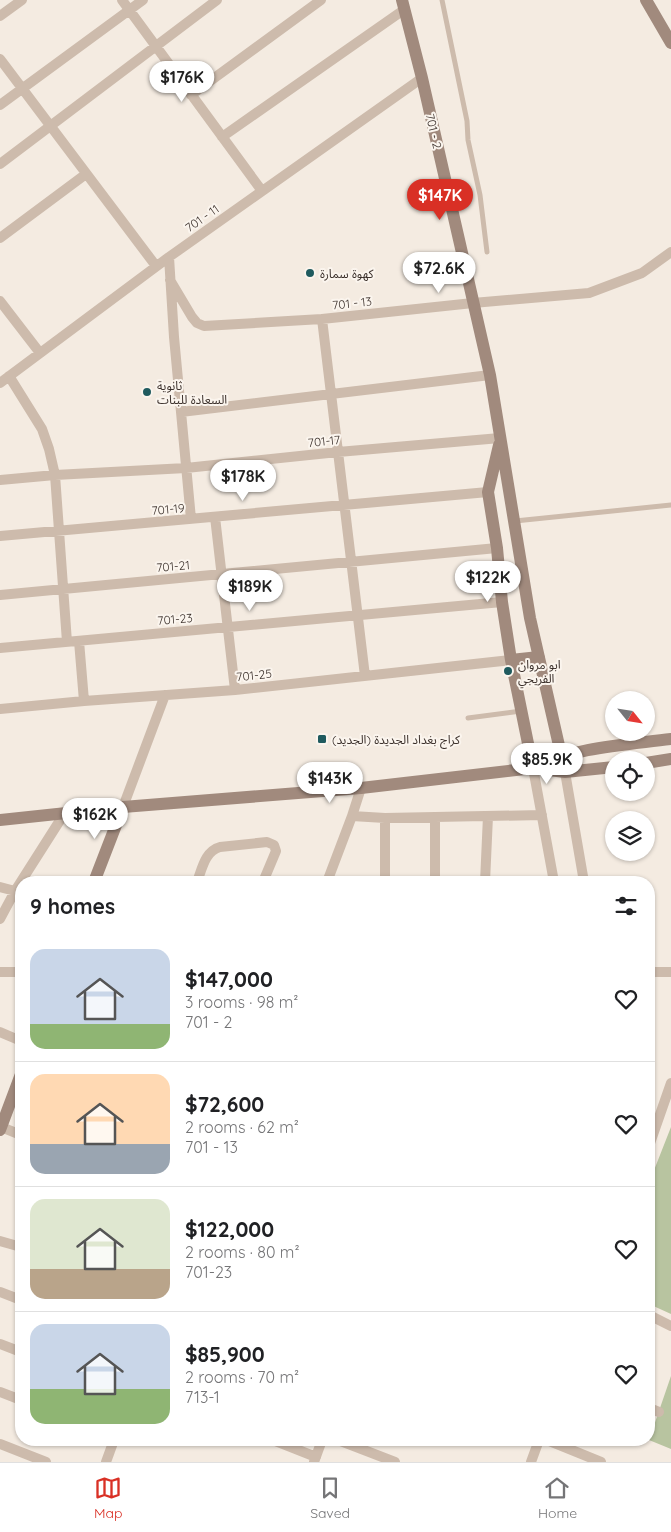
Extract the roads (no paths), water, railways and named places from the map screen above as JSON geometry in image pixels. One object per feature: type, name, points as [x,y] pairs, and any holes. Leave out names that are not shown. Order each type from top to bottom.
[{"type":"street","points":[[0,16],[22,0]]},
{"type":"street","points":[[122,0],[262,191]]},
{"type":"street","points":[[0,105],[143,0]]},
{"type":"street","points":[[0,164],[217,0]]},
{"type":"street","points":[[191,95],[321,0]]},
{"type":"street","points":[[646,0],[671,43]]},
{"type":"street","points":[[222,137],[403,5]]},
{"type":"street","name":"701 - 2","points":[[403,5],[422,78],[490,375],[530,618],[564,772]]},
{"type":"street","points":[[0,59],[156,266]]},
{"type":"street","name":"701 - 11","points":[[0,383],[156,266],[422,78]]},
{"type":"street","points":[[0,238],[86,174]]},
{"type":"street","name":"701 - 13","points":[[170,280],[192,317],[204,326],[322,319],[473,303],[589,294],[642,273],[671,252]]},
{"type":"street","points":[[169,257],[174,337],[191,519]]},
{"type":"street","points":[[1,304],[40,353]]},
{"type":"street","points":[[322,319],[365,676]]},
{"type":"street","points":[[181,412],[490,375]]},
{"type":"street","points":[[9,376],[42,430],[55,475],[67,642]]},
{"type":"street","points":[[500,438],[488,492],[511,660],[553,876]]},
{"type":"street","name":"701-17","points":[[0,480],[186,468],[500,438]]},
{"type":"street","name":"701-19","points":[[0,536],[488,492]]},
{"type":"street","points":[[215,517],[235,690]]},
{"type":"street","name":"701-21","points":[[0,595],[497,548]]},
{"type":"street","name":"701-23","points":[[0,648],[502,602]]},
{"type":"street","points":[[80,641],[84,701]]},
{"type":"street","points":[[511,660],[539,658]]},
{"type":"street","name":"701-25","points":[[0,709],[235,690],[511,660]]},
{"type":"street","points":[[96,876],[165,695]]},
{"type":"street","points":[[533,768],[561,756],[577,752],[671,739]]},
{"type":"street","points":[[655,762],[671,759]]},
{"type":"street","points":[[0,820],[123,806],[360,788],[533,768],[564,772],[605,768]]},
{"type":"street","points":[[564,772],[583,876]]},
{"type":"street","points":[[329,876],[352,816],[360,788]]},
{"type":"street","points":[[25,876],[64,814]]},
{"type":"street","points":[[352,816],[385,818],[542,815]]},
{"type":"street","points":[[435,816],[435,876]]},
{"type":"street","points":[[485,876],[488,816]]},
{"type":"street","points":[[385,818],[385,876]]},
{"type":"street","points":[[199,876],[207,856],[213,849],[267,842],[274,845],[276,851],[266,876]]},
{"type":"street","points":[[549,876],[552,871]]},
{"type":"street","points":[[0,887],[15,891]]},
{"type":"street","points":[[0,919],[15,893]]},
{"type":"street","points":[[0,972],[15,972]]},
{"type":"street","points":[[655,972],[671,972]]},
{"type":"street","points":[[0,1032],[15,1038]]},
{"type":"street","points":[[655,1132],[668,1102],[671,1083]]},
{"type":"street","points":[[15,1090],[1,1129],[15,1133]]},
{"type":"street","points":[[0,1241],[15,1245]]},
{"type":"street","points":[[0,1292],[15,1298]]},
{"type":"street","points":[[655,1318],[671,1326]]},
{"type":"street","points":[[0,1344],[15,1350]]},
{"type":"street","points":[[0,1392],[15,1398]]},
{"type":"street","points":[[0,1444],[46,1462]]},
{"type":"street","points":[[110,1461],[113,1446]]},
{"type":"street","points":[[286,1446],[315,1459],[320,1446]]},
{"type":"street","points":[[354,1446],[395,1462]]},
{"type":"street","points":[[531,1462],[537,1446]]},
{"type":"street","points":[[562,1446],[601,1462]]},
{"type":"lane","points":[[442,0],[480,195],[487,252]]},
{"type":"lane","points":[[514,521],[671,505]]},
{"type":"lane","points":[[468,718],[521,711]]},
{"type":"place","name":"كهوة سمارة","points":[[310,273]]},
{"type":"place","name":"ثانوية السعادة للبنات","points":[[147,392]]},
{"type":"place","name":"ابو مروان الفريجي","points":[[508,671]]},
{"type":"place","name":"كراج بغداد الجديدة (الجديد)","points":[[322,739]]}]
